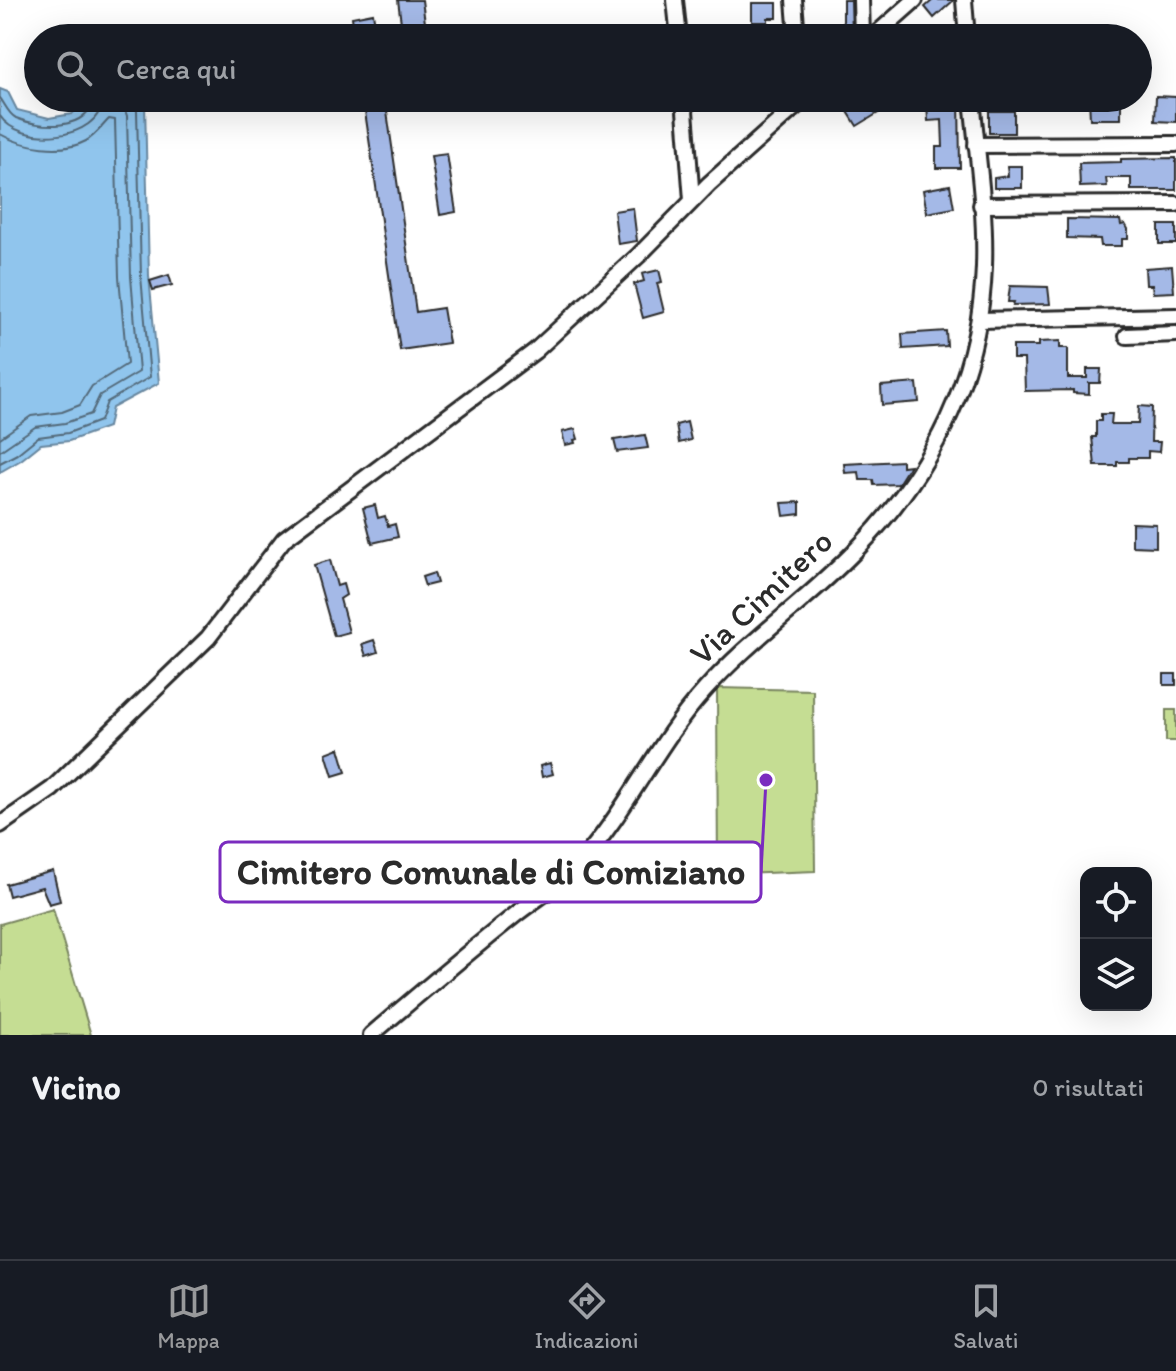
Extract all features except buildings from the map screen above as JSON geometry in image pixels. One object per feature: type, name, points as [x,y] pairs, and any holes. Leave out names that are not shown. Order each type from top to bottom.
[{"type":"street","points":[[675,0],[678,24]]},
{"type":"street","points":[[794,0],[796,24]]},
{"type":"street","points":[[861,0],[862,24]]},
{"type":"street","points":[[888,24],[915,0]]},
{"type":"street","points":[[964,0],[966,24]]},
{"type":"street","points":[[685,112],[692,200]]},
{"type":"street","points":[[0,825],[52,789],[208,638],[284,539],[535,351],[788,112]]},
{"type":"street","name":"Via Cimitero","points":[[371,1035],[579,865],[704,691],[748,646],[856,551],[899,500],[928,459],[960,396],[975,348],[979,320],[984,265],[973,112]]},
{"type":"street","points":[[976,145],[1176,144]]},
{"type":"street","points":[[981,205],[1176,204]]},
{"type":"street","points":[[979,320],[1176,316]]},
{"type":"street","points":[[1127,336],[1176,334]]},
{"type":"green space","points":[[717,688],[813,690],[815,871],[718,875]]},
{"type":"green space","points":[[1166,710],[1176,710],[1176,741],[1166,741]]},
{"type":"green space","points":[[53,909],[91,1035],[0,1035],[0,924]]},
{"type":"water","points":[[0,89],[8,92],[17,110],[49,118],[74,112],[145,112],[149,276],[159,383],[112,408],[108,427],[69,441],[41,444],[0,472]]},
{"type":"place","name":"Cimitero Comunale di Comiziano","points":[[766,780]]}]
